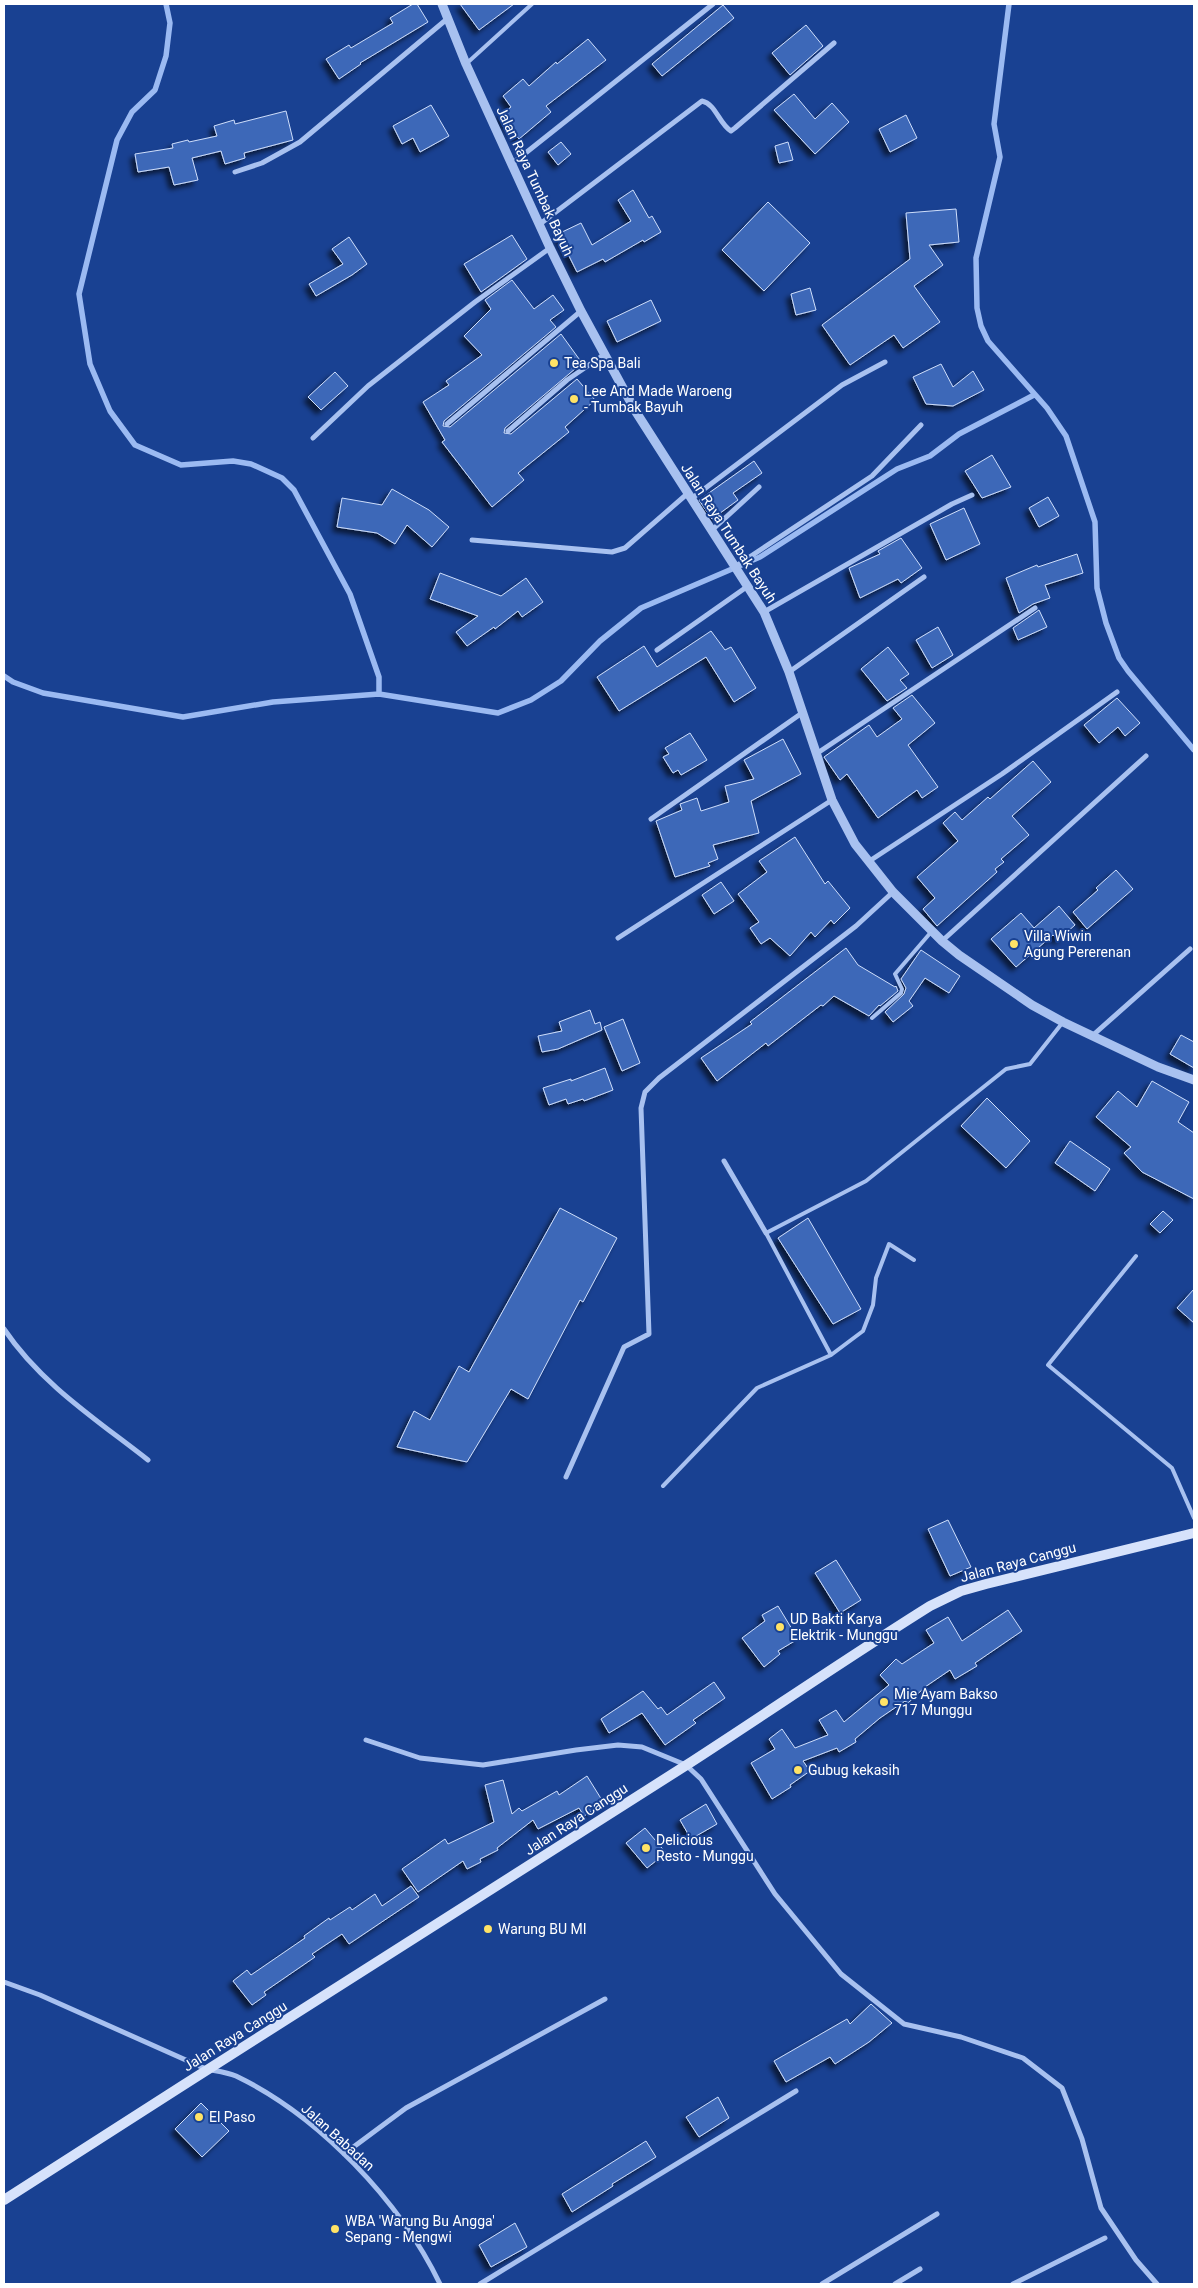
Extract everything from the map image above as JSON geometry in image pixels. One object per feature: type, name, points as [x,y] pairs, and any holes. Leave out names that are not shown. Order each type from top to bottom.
[{"type":"main road","name":"Jalan Raya Canggu","points":[[4,2200],[206,2069],[291,2018],[686,1765],[915,1615],[961,1591],[1194,1533]]},
{"type":"street","name":"Jalan Raya Tumbak Bayuh","points":[[442,4],[466,64],[513,163],[550,248],[581,311],[636,412],[711,532],[736,566],[764,612],[789,672],[832,800],[854,844],[893,892],[942,941],[1032,1005],[1062,1022],[1158,1067],[1194,1080]]},
{"type":"street","points":[[513,163],[713,4]]},
{"type":"street","points":[[235,172],[262,163],[300,142],[447,18]]},
{"type":"street","points":[[540,224],[702,101],[710,106],[726,128],[731,131],[834,43]]},
{"type":"street","points":[[313,438],[368,386],[475,302],[550,248]]},
{"type":"street","points":[[447,424],[581,311]]},
{"type":"street","points":[[508,431],[567,380],[605,354]]},
{"type":"street","points":[[472,540],[612,552],[625,548],[689,497],[842,385],[885,362]]},
{"type":"street","points":[[736,566],[872,476],[921,425]]},
{"type":"street","points":[[711,532],[759,487]]},
{"type":"street","points":[[764,612],[952,504],[972,495]]},
{"type":"street","points":[[789,672],[924,577]]},
{"type":"street","points":[[657,650],[746,582]]},
{"type":"street","points":[[816,754],[1036,608]]},
{"type":"street","points":[[868,862],[1002,774],[1117,692]]},
{"type":"street","points":[[651,819],[802,713]]},
{"type":"street","points":[[942,941],[1146,756]]},
{"type":"street","points":[[618,938],[832,800]]},
{"type":"street","points":[[566,1477],[624,1347],[649,1334],[641,1108],[645,1092],[659,1078],[856,926],[893,892]]},
{"type":"street","points":[[1092,1036],[1190,949]]},
{"type":"street","points":[[724,1161],[766,1233]]},
{"type":"street","points":[[4,1329],[48,1382],[148,1460]]},
{"type":"street","points":[[366,1740],[420,1758],[482,1765],[618,1745],[642,1747],[686,1765],[701,1779],[775,1894],[841,1974],[904,2024],[961,2037],[1023,2058],[1062,2088],[1082,2139],[1101,2208],[1136,2260],[1157,2284]]},
{"type":"street","name":"Jalan Babadan","points":[[4,1982],[40,1994],[206,2069],[234,2075],[268,2095],[304,2120],[360,2169],[388,2203],[427,2258],[440,2284]]},
{"type":"street","points":[[344,2154],[406,2108],[605,1999]]},
{"type":"street","points":[[480,2284],[796,2091]]},
{"type":"street","points":[[822,2284],[937,2214]]},
{"type":"street","points":[[1013,2284],[1105,2238]]},
{"type":"street","points":[[895,2284],[920,2269]]},
{"type":"lane","points":[[466,64],[532,4]]},
{"type":"lane","points":[[872,1018],[902,993],[902,989],[894,974],[932,931]]},
{"type":"lane","points":[[831,1355],[766,1233],[866,1181],[1006,1069],[1030,1064],[1062,1022]]},
{"type":"lane","points":[[663,1486],[758,1388],[831,1355],[863,1330],[873,1305],[876,1278],[889,1244],[914,1260]]},
{"type":"lane","points":[[1136,1256],[1048,1364],[1172,1468],[1194,1518]]},
{"type":"building","points":[[413,4],[417,4],[428,22],[360,63],[339,79],[326,59],[349,45],[351,48],[393,23],[390,18]]},
{"type":"building","points":[[460,4],[514,4],[479,30]]},
{"type":"building","points":[[723,5],[734,18],[662,76],[652,64]]},
{"type":"building","points":[[806,25],[823,46],[790,75],[772,53]]},
{"type":"building","points":[[588,39],[606,60],[546,106],[551,112],[519,139],[500,116],[511,107],[503,96],[523,79],[529,86],[556,62],[557,64]]},
{"type":"building","points":[[794,94],[815,119],[832,103],[849,122],[815,154],[774,110]]},
{"type":"building","points":[[431,105],[449,136],[420,152],[413,138],[402,144],[393,126]]},
{"type":"building","points":[[286,111],[293,140],[244,153],[245,158],[225,164],[221,151],[192,158],[198,180],[174,185],[169,167],[138,172],[135,154],[173,148],[172,144],[188,140],[189,142],[217,136],[214,126],[234,120],[235,124]]},
{"type":"building","points":[[906,115],[917,138],[890,152],[879,129]]},
{"type":"building","points":[[561,142],[571,154],[558,165],[548,152]]},
{"type":"building","points":[[788,142],[793,160],[779,163],[775,146]]},
{"type":"building","points":[[633,190],[649,218],[652,216],[661,232],[605,262],[603,259],[577,272],[558,234],[581,223],[592,245],[631,221],[618,200]]},
{"type":"building","points":[[768,202],[810,243],[764,291],[722,250]]},
{"type":"building","points":[[956,209],[959,242],[929,245],[943,265],[914,286],[940,322],[903,348],[894,335],[850,365],[822,325],[910,259],[906,213]]},
{"type":"building","points":[[512,235],[527,259],[481,292],[464,264]]},
{"type":"building","points":[[349,237],[367,264],[316,296],[309,284],[343,264],[332,249]]},
{"type":"building","points":[[512,280],[534,309],[553,295],[564,310],[550,320],[556,327],[444,421],[443,426],[450,427],[561,334],[582,363],[505,428],[504,433],[511,434],[577,379],[595,400],[565,427],[569,432],[518,473],[524,480],[492,507],[442,442],[445,440],[423,402],[449,385],[446,381],[482,355],[464,336],[491,309],[485,300]]},
{"type":"building","points":[[810,288],[816,310],[796,315],[791,294]]},
{"type":"building","points":[[651,300],[661,321],[617,342],[607,321]]},
{"type":"building","points":[[941,364],[953,387],[973,371],[984,390],[953,406],[926,404],[913,377]]},
{"type":"building","points":[[335,372],[348,386],[321,410],[308,397]]},
{"type":"building","points":[[992,455],[1011,487],[982,498],[965,471]]},
{"type":"building","points":[[754,461],[762,473],[733,493],[738,500],[712,519],[699,500]]},
{"type":"building","points":[[392,489],[429,510],[449,527],[432,547],[407,525],[395,544],[377,533],[337,527],[342,498],[382,505]]},
{"type":"building","points":[[1048,497],[1059,516],[1039,527],[1029,508]]},
{"type":"building","points":[[964,508],[980,544],[946,560],[930,524]]},
{"type":"building","points":[[901,538],[922,568],[901,583],[898,579],[860,598],[849,568],[880,554],[878,551]]},
{"type":"building","points":[[1077,554],[1083,573],[1045,585],[1050,598],[1033,604],[1019,613],[1006,578],[1037,565],[1038,567]]},
{"type":"building","points":[[440,573],[501,596],[526,578],[543,602],[522,617],[518,611],[495,629],[494,627],[467,646],[456,632],[478,616],[430,599]]},
{"type":"building","points":[[1039,610],[1047,627],[1018,640],[1013,628]]},
{"type":"building","points":[[938,627],[953,655],[932,668],[916,640]]},
{"type":"building","points":[[711,631],[725,650],[731,647],[756,688],[734,702],[706,657],[619,711],[597,677],[644,646],[657,667]]},
{"type":"building","points":[[888,647],[909,674],[900,680],[907,688],[887,701],[861,669]]},
{"type":"building","points":[[912,695],[935,723],[908,745],[938,787],[922,798],[917,790],[878,818],[847,774],[840,780],[824,757],[869,725],[877,737],[902,719],[893,708]]},
{"type":"building","points":[[1117,698],[1140,723],[1125,736],[1118,727],[1099,743],[1084,725]]},
{"type":"building","points":[[690,733],[707,760],[681,775],[678,770],[673,773],[663,757],[669,754],[665,748]]},
{"type":"building","points":[[783,739],[801,774],[751,801],[759,833],[713,845],[718,859],[708,863],[710,866],[675,877],[656,821],[682,810],[680,804],[697,798],[701,811],[729,802],[725,786],[754,779],[744,760]]},
{"type":"building","points":[[1033,761],[1051,782],[1012,816],[1029,835],[1001,859],[1004,862],[995,869],[997,872],[937,926],[923,909],[935,898],[917,877],[958,841],[943,823],[955,812],[962,820],[988,797],[990,799]]},
{"type":"building","points":[[795,837],[825,884],[828,881],[850,908],[834,924],[831,920],[815,937],[811,932],[790,956],[770,938],[761,944],[750,928],[759,922],[738,894],[767,872],[759,861]]},
{"type":"building","points":[[1116,870],[1133,889],[1087,929],[1073,912],[1098,890],[1096,888]]},
{"type":"building","points":[[721,882],[734,901],[714,914],[702,895]]},
{"type":"building","points":[[1059,906],[1075,925],[1058,940],[1053,935],[1016,967],[991,939],[1021,913],[1034,928]]},
{"type":"building","points":[[846,948],[858,965],[896,986],[898,991],[879,1005],[869,1016],[834,996],[768,1046],[766,1043],[717,1081],[701,1058],[752,1024],[750,1022]]},
{"type":"building","points":[[921,950],[960,976],[949,993],[925,978],[909,1001],[913,1006],[893,1022],[885,1012],[904,994],[906,988],[901,979]]},
{"type":"building","points":[[590,1010],[595,1024],[600,1022],[602,1030],[558,1049],[542,1052],[538,1036],[562,1031],[559,1022]]},
{"type":"building","points":[[623,1019],[640,1063],[622,1071],[604,1027]]},
{"type":"building","points":[[1181,1035],[1194,1042],[1194,1068],[1170,1054]]},
{"type":"building","points":[[605,1068],[613,1090],[584,1101],[583,1099],[568,1104],[566,1099],[549,1105],[543,1088],[571,1079],[571,1081]]},
{"type":"building","points":[[1152,1081],[1189,1102],[1178,1122],[1194,1133],[1194,1199],[1142,1172],[1124,1153],[1131,1147],[1096,1117],[1118,1091],[1137,1107]]},
{"type":"building","points":[[987,1098],[1030,1141],[1006,1168],[961,1126]]},
{"type":"building","points":[[1070,1141],[1110,1169],[1095,1191],[1055,1163]]},
{"type":"building","points":[[560,1208],[617,1238],[583,1302],[580,1300],[528,1399],[511,1389],[467,1462],[397,1447],[414,1411],[430,1420],[459,1366],[469,1372]]},
{"type":"building","points":[[1163,1211],[1173,1220],[1160,1233],[1150,1224]]},
{"type":"building","points":[[808,1218],[861,1309],[833,1324],[778,1238]]},
{"type":"building","points":[[1194,1289],[1194,1323],[1177,1308]]},
{"type":"building","points":[[948,1520],[971,1567],[950,1576],[928,1529]]},
{"type":"building","points":[[836,1560],[861,1600],[840,1613],[815,1573]]},
{"type":"building","points":[[778,1606],[798,1639],[778,1651],[780,1654],[764,1667],[742,1638],[765,1621],[762,1615]]},
{"type":"building","points":[[1008,1610],[1022,1631],[975,1663],[977,1666],[955,1679],[950,1670],[925,1687],[908,1703],[905,1701],[880,1718],[855,1739],[856,1742],[839,1752],[837,1748],[803,1761],[810,1771],[790,1785],[791,1787],[772,1799],[751,1763],[775,1749],[769,1739],[782,1729],[795,1748],[828,1735],[819,1720],[836,1710],[844,1722],[889,1685],[880,1675],[896,1659],[902,1664],[934,1643],[926,1630],[948,1617],[962,1641]]},
{"type":"building","points":[[714,1682],[725,1698],[693,1720],[696,1723],[665,1745],[642,1713],[609,1733],[601,1719],[643,1691],[658,1709],[661,1707],[667,1715]]},
{"type":"building","points":[[587,1776],[605,1805],[601,1805],[584,1816],[579,1808],[538,1829],[533,1820],[497,1848],[498,1850],[480,1859],[481,1862],[467,1869],[463,1861],[418,1892],[402,1869],[445,1839],[448,1844],[494,1822],[485,1785],[503,1780],[512,1814],[519,1808],[522,1811],[557,1791],[559,1795]]},
{"type":"building","points":[[706,1804],[717,1824],[691,1839],[680,1820]]},
{"type":"building","name":"Delicious Resto - Munggu","points":[[645,1828],[666,1853],[647,1868],[626,1843]]},
{"type":"building","points":[[411,1886],[419,1897],[349,1944],[342,1934],[312,1954],[315,1957],[264,1992],[266,1995],[252,2005],[233,1981],[247,1970],[251,1975],[305,1938],[304,1936],[329,1918],[330,1920],[350,1907],[352,1910],[375,1894],[382,1906]]},
{"type":"building","points":[[871,2004],[892,2023],[869,2042],[835,2064],[830,2057],[786,2082],[774,2061],[847,2019],[850,2024]]},
{"type":"building","points":[[718,2097],[729,2118],[699,2137],[686,2117]]},
{"type":"building","points":[[201,2103],[229,2131],[202,2157],[175,2129]]},
{"type":"building","points":[[646,2141],[656,2157],[612,2184],[613,2186],[572,2212],[562,2194]]},
{"type":"building","points":[[515,2223],[527,2247],[491,2267],[479,2245]]},
{"type":"waterway","points":[[166,4],[170,23],[166,56],[155,90],[132,112],[117,140],[79,294],[90,364],[110,411],[135,445],[181,465],[233,461],[251,464],[282,478],[294,490],[350,594],[379,677],[379,694]]},
{"type":"waterway","points":[[1009,4],[994,124],[1000,157],[976,258],[977,308],[981,326],[988,341],[1047,408],[1066,436],[1095,522],[1097,588],[1106,623],[1119,658],[1194,750]]},
{"type":"waterway","points":[[4,676],[13,682],[43,693],[183,717],[273,702],[379,694],[498,713],[531,700],[561,681],[600,641],[641,608],[760,557],[897,469],[930,456],[959,434],[1034,395]]},
{"type":"place","name":"Tea Spa Bali","points":[[554,363]]},
{"type":"place","name":"Lee And Made Waroeng - Tumbak Bayuh","points":[[574,399]]},
{"type":"place","name":"Villa Wiwin Agung Pererenan","points":[[1014,944]]},
{"type":"place","name":"UD Bakti Karya Elektrik - Munggu","points":[[780,1627]]},
{"type":"place","name":"Mie Ayam Bakso 717 Munggu","points":[[884,1702]]},
{"type":"place","name":"Gubug kekasih","points":[[798,1770]]},
{"type":"place","name":"Delicious Resto - Munggu","points":[[646,1848]]},
{"type":"place","name":"Warung BU MI","points":[[488,1929]]},
{"type":"place","name":"El Paso","points":[[199,2117]]},
{"type":"place","name":"WBA 'Warung Bu Angga' Sepang - Mengwi","points":[[335,2229]]}]
